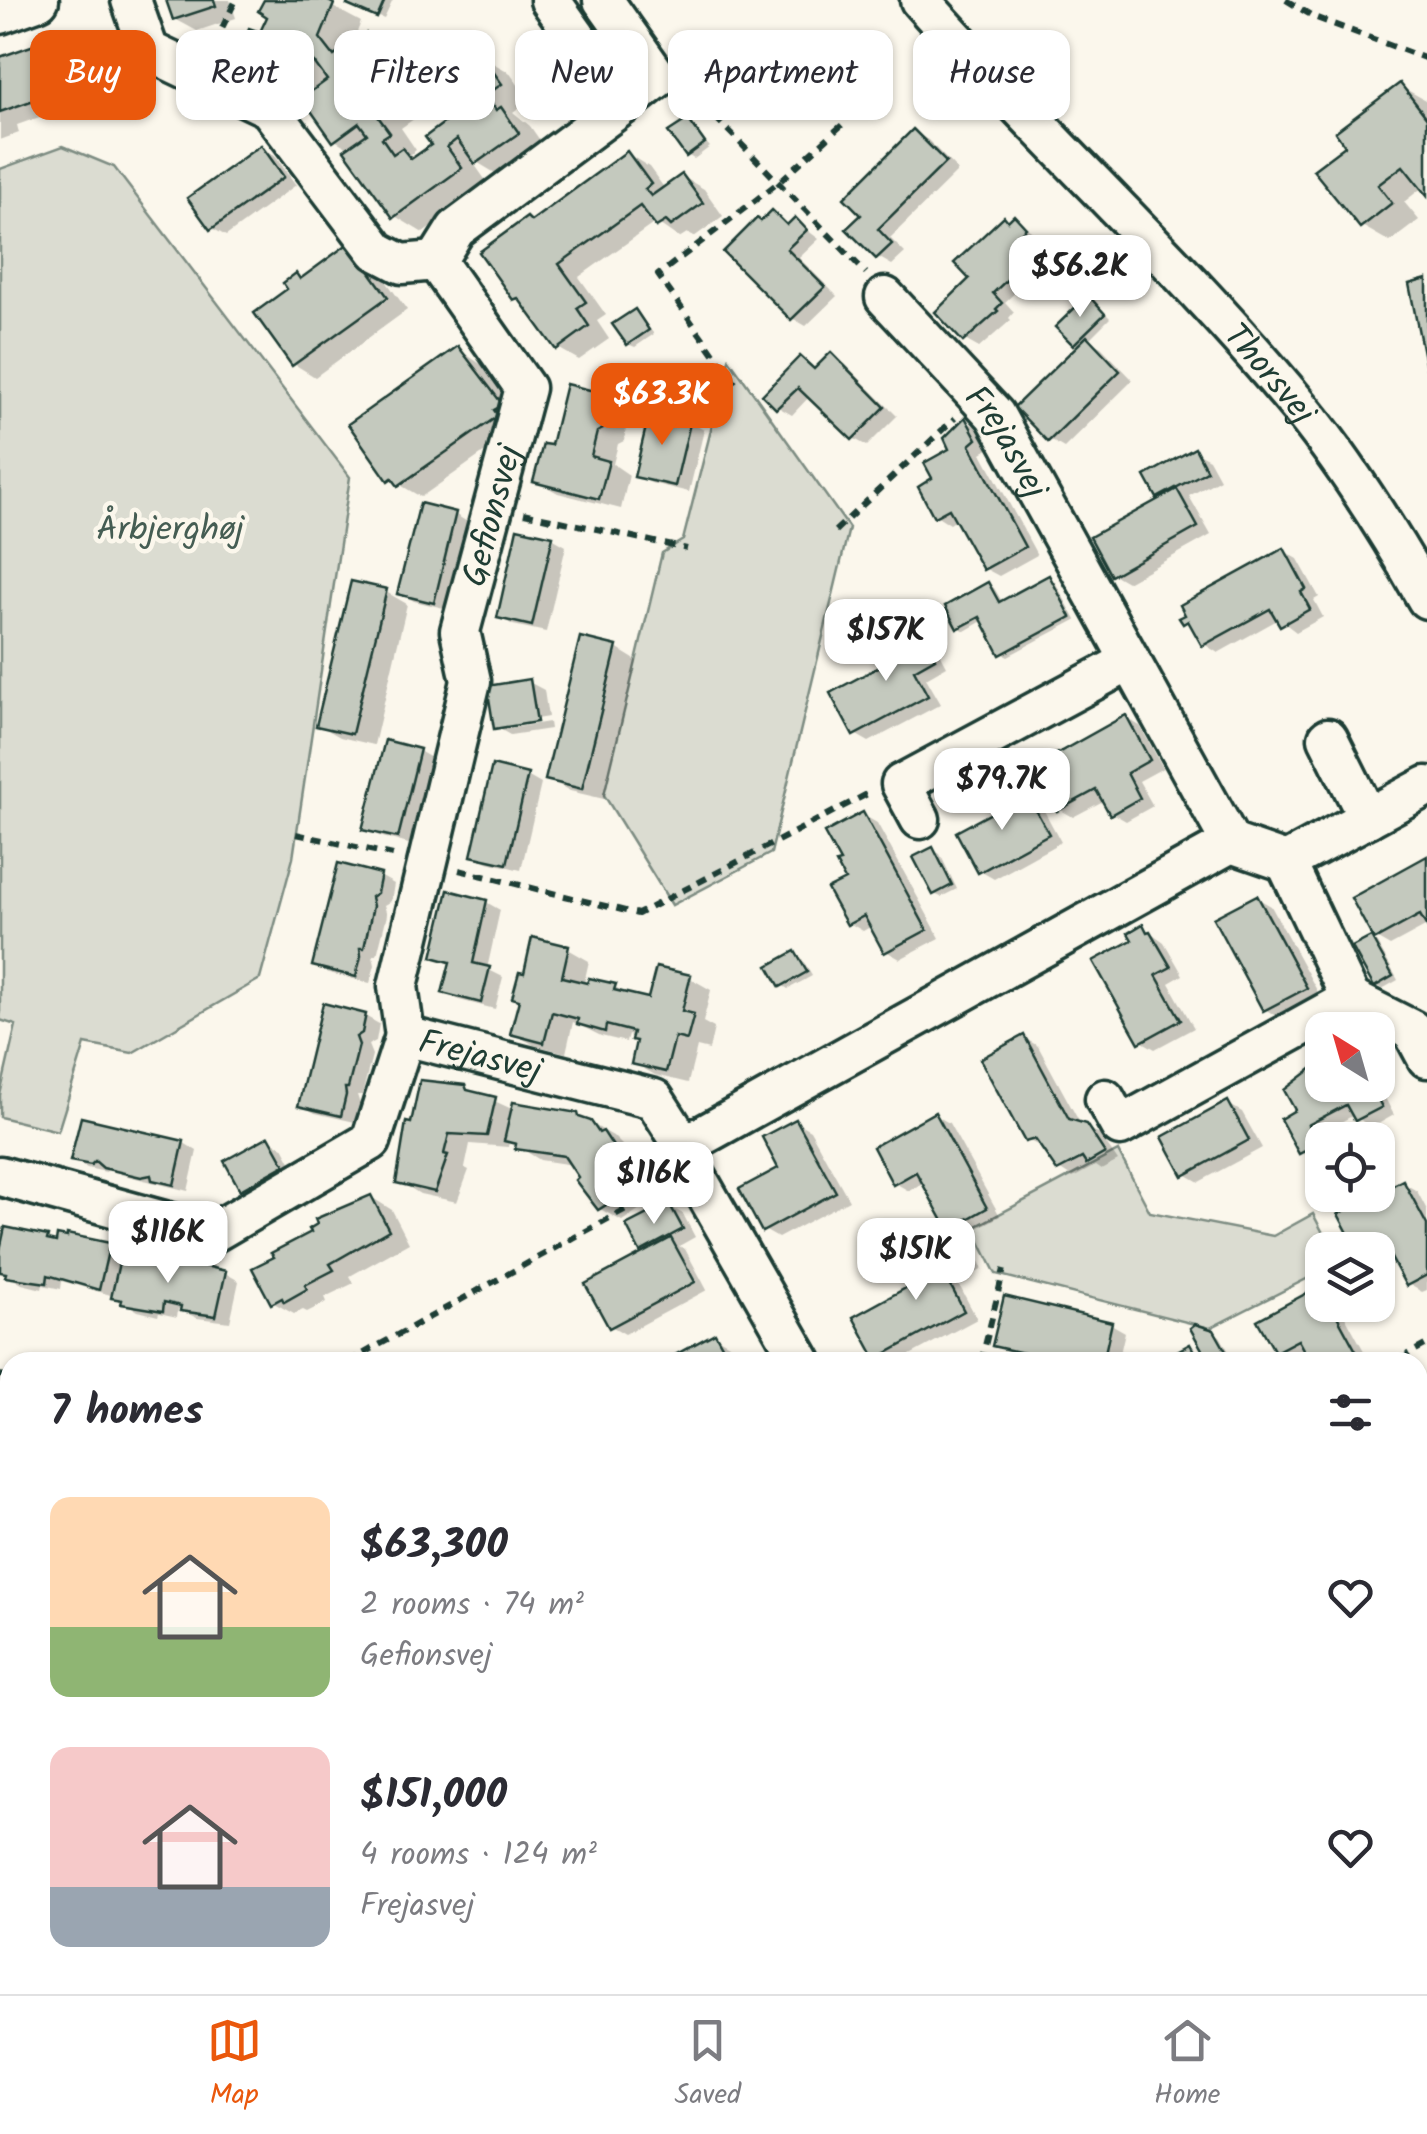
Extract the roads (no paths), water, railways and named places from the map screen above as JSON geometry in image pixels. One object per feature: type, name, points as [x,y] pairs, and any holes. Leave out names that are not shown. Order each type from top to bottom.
[{"type":"street","points":[[0,14],[39,0]]},
{"type":"street","points":[[131,0],[148,51],[268,108],[376,250],[402,264],[436,261],[456,229],[602,120]]},
{"type":"street","points":[[602,0],[624,30]]},
{"type":"street","name":"Thorsvej","points":[[920,0],[1293,399],[1391,536],[1427,599]]},
{"type":"street","points":[[566,6],[580,30]]},
{"type":"street","points":[[648,64],[658,78],[648,86]]},
{"type":"street","name":"Gefionsvej","points":[[405,1036],[398,986],[470,681],[460,631],[525,388],[436,261]]},
{"type":"street","name":"Frejasvej","points":[[885,297],[995,415],[1231,843]]},
{"type":"street","points":[[920,820],[901,784],[1128,662]]},
{"type":"street","points":[[1328,738],[1368,818]]},
{"type":"street","points":[[1286,862],[1427,786]]},
{"type":"street","points":[[688,1159],[1231,843],[1286,862],[1351,999],[1412,1030],[1427,1058]]},
{"type":"street","points":[[1105,1099],[1120,1126],[1351,999]]},
{"type":"street","name":"Frejasvej","points":[[0,1176],[211,1234],[371,1141],[405,1036],[654,1098],[796,1352]]},
{"type":"park label","name":"Årbjerghøj","points":[[170,528]]}]
